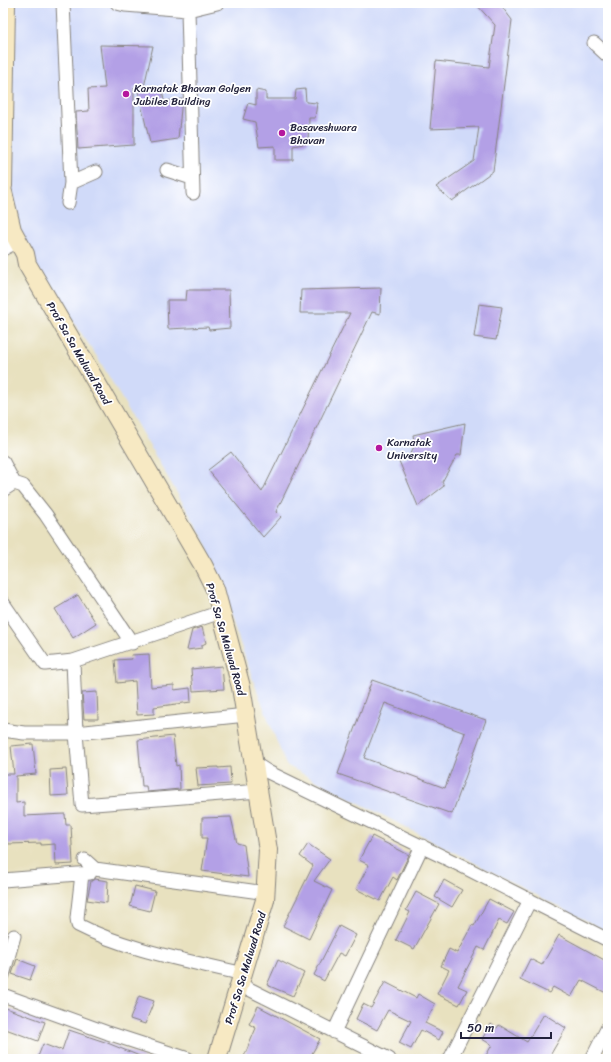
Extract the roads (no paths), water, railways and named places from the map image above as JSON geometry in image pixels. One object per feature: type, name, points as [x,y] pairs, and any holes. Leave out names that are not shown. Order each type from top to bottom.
[{"type":"street","points":[[3,186],[6,3]]},
{"type":"street","points":[[63,3],[71,183],[68,203]]},
{"type":"street","points":[[117,3],[125,5],[188,10],[217,3]]},
{"type":"street","points":[[188,10],[193,193]]},
{"type":"street","points":[[594,43],[608,56]]},
{"type":"street","points":[[166,170],[192,178]]},
{"type":"street","points":[[71,183],[96,172]]},
{"type":"street","name":"Prof Sa Sa Malwad Road","points":[[3,192],[9,234],[25,254],[27,264],[203,565],[215,589],[241,687],[268,850],[266,893],[217,1059]]},
{"type":"street","points":[[3,462],[14,483],[22,486],[46,515],[132,643]]},
{"type":"street","points":[[3,490],[14,483]]},
{"type":"street","points":[[3,603],[45,664],[73,661],[132,643],[221,612]]},
{"type":"street","points":[[73,661],[76,733],[82,805],[258,791]]},
{"type":"street","points":[[3,730],[24,733],[76,733],[246,715]]},
{"type":"street","points":[[254,763],[268,772],[422,846],[608,940]]},
{"type":"street","points":[[334,1032],[422,846]]},
{"type":"street","points":[[85,860],[95,868],[266,893]]},
{"type":"street","points":[[3,880],[92,873],[95,868]]},
{"type":"street","points":[[82,874],[77,918],[78,925],[96,934],[241,979],[334,1032],[389,1059]]},
{"type":"street","points":[[450,1059],[530,900]]},
{"type":"street","points":[[3,975],[14,936]]},
{"type":"street","points":[[3,995],[48,1012],[188,1059]]},
{"type":"street","points":[[592,1059],[608,1028]]},
{"type":"place","name":"Karnatak Bhavan Golgen Jubilee Building","points":[[126,94]]},
{"type":"place","name":"Basaveshwara Bhavan","points":[[282,133]]},
{"type":"place","name":"Karnatak University","points":[[379,448]]}]
